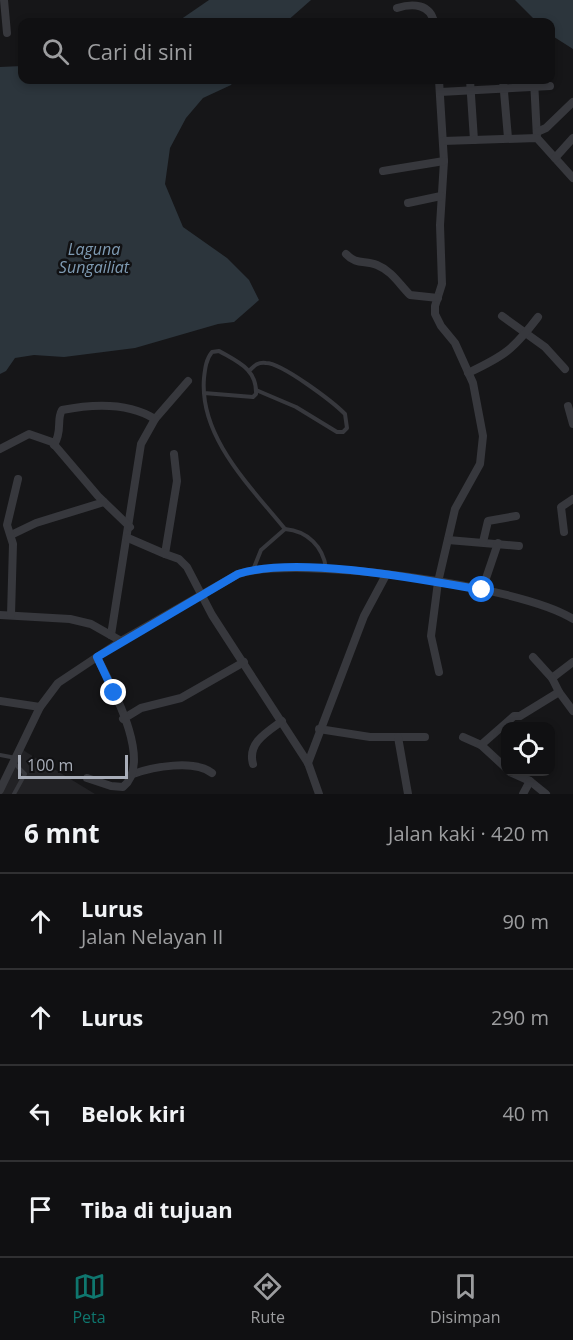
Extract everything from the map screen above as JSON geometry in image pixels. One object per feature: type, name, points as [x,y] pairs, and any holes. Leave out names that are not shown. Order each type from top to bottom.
[{"type":"street","points":[[4,0],[7,33]]},
{"type":"street","points":[[397,8],[414,5],[425,8],[433,18]]},
{"type":"street","points":[[439,84],[444,161],[441,196],[442,285],[435,306],[437,320],[455,343],[473,383],[483,436],[482,457],[456,505],[438,582],[431,636],[439,672]]},
{"type":"street","points":[[470,84],[474,140]]},
{"type":"street","points":[[503,84],[508,138]]},
{"type":"street","points":[[440,92],[504,89],[529,84]]},
{"type":"street","points":[[534,84],[537,135],[573,178]]},
{"type":"street","points":[[538,84],[550,87]]},
{"type":"street","points":[[443,141],[537,135],[573,102]]},
{"type":"street","points":[[555,158],[573,138]]},
{"type":"street","points":[[383,171],[444,161]]},
{"type":"street","points":[[408,203],[441,196]]},
{"type":"street","points":[[346,254],[352,261],[379,265],[396,278],[410,295],[438,298]]},
{"type":"street","points":[[502,316],[545,346],[564,369]]},
{"type":"street","points":[[468,373],[502,357],[516,346],[538,317]]},
{"type":"street","points":[[111,635],[130,527],[141,444],[155,419],[188,381]]},
{"type":"street","points":[[50,442],[61,433],[59,414],[62,410],[115,406],[131,408],[155,419]]},
{"type":"street","points":[[568,406],[573,424]]},
{"type":"street","points":[[0,449],[29,434],[50,442],[130,527]]},
{"type":"street","points":[[165,554],[177,481],[174,454]]},
{"type":"street","points":[[11,615],[13,544],[7,525],[18,479]]},
{"type":"street","points":[[564,532],[561,507],[573,500]]},
{"type":"street","points":[[11,535],[57,516],[104,502]]},
{"type":"street","points":[[483,542],[488,521],[516,516]]},
{"type":"street","points":[[128,538],[179,559],[187,567],[200,596],[305,759],[319,794]]},
{"type":"street","points":[[448,540],[519,546]]},
{"type":"street","points":[[482,590],[498,543]]},
{"type":"street","points":[[0,790],[40,707],[58,683],[121,641],[238,574],[253,570],[326,569],[382,574],[482,590],[541,604],[573,619]]},
{"type":"street","points":[[305,759],[314,744],[382,574]]},
{"type":"street","points":[[0,615],[66,618],[91,624],[121,641]]},
{"type":"street","points":[[87,778],[111,786],[123,787],[133,774],[135,750],[97,657]]},
{"type":"street","points":[[533,657],[552,678],[573,711]]},
{"type":"street","points":[[123,719],[141,708],[181,698],[244,662]]},
{"type":"street","points":[[552,678],[573,662]]},
{"type":"street","points":[[481,745],[514,716],[520,716],[559,692]]},
{"type":"street","points":[[0,701],[40,707]]},
{"type":"street","points":[[253,764],[250,755],[254,746],[282,721]]},
{"type":"street","points":[[319,729],[370,737],[425,737]]},
{"type":"street","points":[[314,744],[331,731]]},
{"type":"street","points":[[398,737],[408,794]]},
{"type":"street","points":[[463,737],[481,745],[501,763]]},
{"type":"street","points":[[133,774],[168,766],[200,768],[212,773]]},
{"type":"street","points":[[520,776],[546,794]]},
{"type":"street","points":[[523,794],[530,781]]},
{"type":"lane","points":[[204,393],[250,398],[255,396],[256,381],[250,370],[219,351],[214,351],[206,362],[204,393],[204,406],[213,432],[245,480],[285,528],[296,530],[320,548],[326,569]]},
{"type":"lane","points":[[250,370],[258,363],[273,364],[336,405],[345,414],[347,428],[343,432],[337,432],[287,402],[256,390]]},
{"type":"lane","points":[[253,570],[261,550],[285,528]]},
{"type":"lane","points":[[0,755],[15,761],[25,774],[14,794]]},
{"type":"shaded area","points":[[21,748],[26,752],[95,794],[0,794]]},
{"type":"water","points":[[209,0],[311,0],[291,18],[183,18]]},
{"type":"water","points":[[515,0],[573,0],[573,49],[555,38],[555,18],[533,18]]},
{"type":"water","name":"Laguna Sungailiat","points":[[18,66],[18,84],[232,84],[203,98],[186,118],[170,148],[165,184],[183,227],[227,258],[249,280],[259,300],[234,322],[218,324],[135,348],[64,357],[34,355],[15,358],[6,371],[0,374],[0,67]]},
{"type":"route","points":[[114,693],[97,657],[238,574],[251,570],[289,568],[378,574],[482,590]]}]
